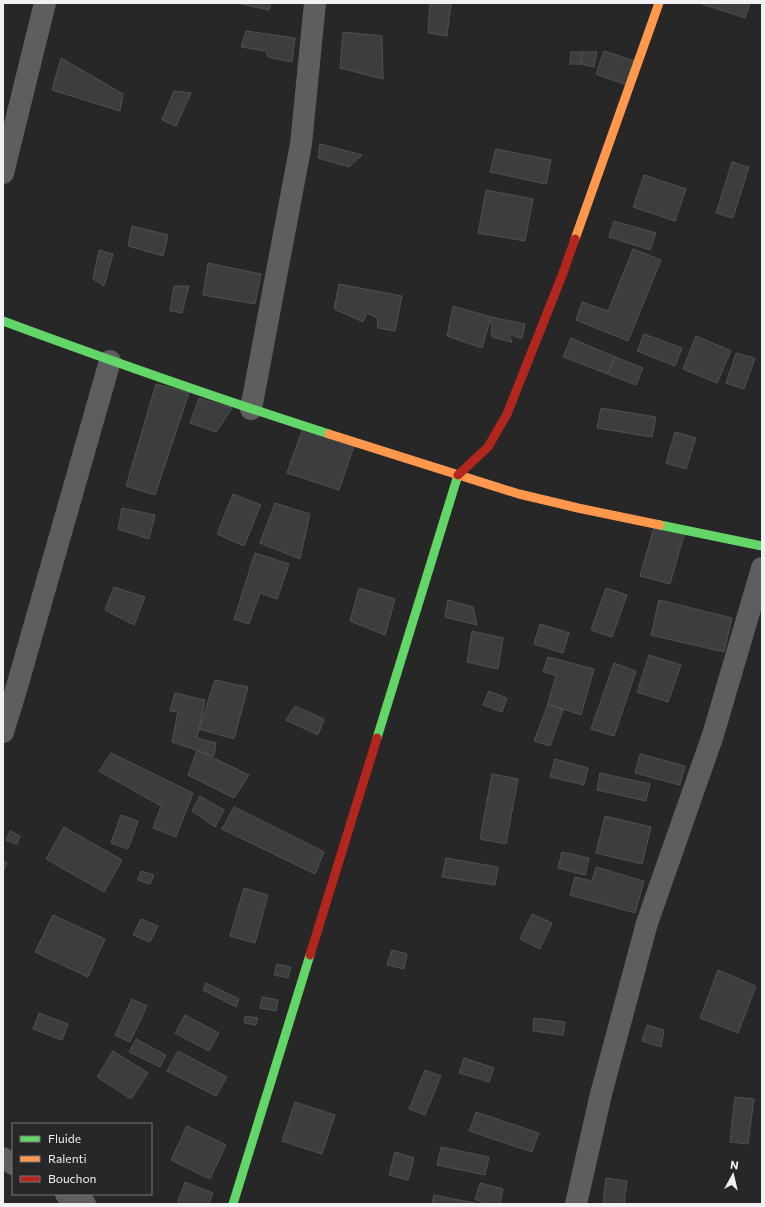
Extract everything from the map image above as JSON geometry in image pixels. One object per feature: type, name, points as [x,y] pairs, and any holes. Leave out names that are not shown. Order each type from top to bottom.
[{"type":"street","points":[[3,173],[45,3]]},
{"type":"street","points":[[251,409],[301,144],[315,3]]},
{"type":"street","points":[[233,1204],[458,474],[488,447],[507,414],[563,273],[659,3]]},
{"type":"street","points":[[3,320],[110,361],[251,409],[519,494],[578,508],[762,546]]},
{"type":"street","points":[[3,732],[19,683],[110,361]]},
{"type":"street","points":[[576,1204],[601,1094],[647,922],[713,735],[762,568]]},
{"type":"street","points":[[3,1158],[12,1163]]},
{"type":"street","points":[[68,1195],[85,1204]]},
{"type":"building","points":[[237,3],[271,3],[269,10]]},
{"type":"building","points":[[430,3],[451,3],[447,36],[428,33]]},
{"type":"building","points":[[699,3],[750,3],[745,18]]},
{"type":"building","points":[[246,31],[295,38],[292,62],[268,57],[266,51],[241,47]]},
{"type":"building","points":[[343,32],[382,36],[383,79],[340,68]]},
{"type":"building","points":[[604,51],[635,61],[627,85],[596,74]]},
{"type":"building","points":[[571,52],[582,52],[581,64],[570,64]]},
{"type":"building","points":[[582,52],[597,52],[594,67],[581,64]]},
{"type":"building","points":[[61,58],[123,94],[120,111],[52,90]]},
{"type":"building","points":[[174,91],[191,93],[176,126],[162,120]]},
{"type":"building","points":[[320,144],[362,155],[349,167],[318,158]]},
{"type":"building","points":[[496,149],[551,160],[546,184],[490,172]]},
{"type":"building","points":[[732,162],[749,167],[733,218],[716,213]]},
{"type":"building","points":[[644,175],[686,189],[675,221],[633,207]]},
{"type":"building","points":[[486,190],[533,199],[525,241],[478,233]]},
{"type":"building","points":[[614,221],[656,233],[650,250],[609,237]]},
{"type":"building","points":[[132,226],[168,235],[163,256],[128,246]]},
{"type":"building","points":[[633,249],[661,260],[628,341],[576,320],[582,302],[608,311]]},
{"type":"building","points":[[99,250],[113,254],[104,286],[93,279]]},
{"type":"building","points":[[208,263],[261,274],[255,304],[203,295]]},
{"type":"building","points":[[339,284],[402,296],[395,331],[378,328],[377,318],[367,313],[363,322],[334,309]]},
{"type":"building","points":[[174,286],[189,286],[182,313],[170,311]]},
{"type":"building","points":[[453,306],[491,317],[482,348],[447,336]]},
{"type":"building","points":[[491,317],[525,324],[522,339],[509,334],[512,342],[492,337]]},
{"type":"building","points":[[644,334],[682,348],[675,366],[637,351]]},
{"type":"building","points":[[696,336],[731,351],[717,383],[683,369]]},
{"type":"building","points":[[571,338],[615,357],[608,374],[563,357]]},
{"type":"building","points":[[736,353],[755,358],[744,389],[726,383]]},
{"type":"building","points":[[615,357],[643,368],[636,385],[608,374]]},
{"type":"building","points":[[156,384],[189,393],[155,495],[126,486]]},
{"type":"building","points":[[199,398],[232,408],[216,432],[190,423]]},
{"type":"building","points":[[601,408],[656,417],[652,437],[597,428]]},
{"type":"building","points":[[303,428],[354,446],[339,490],[287,473]]},
{"type":"building","points":[[675,432],[696,438],[686,469],[666,463]]},
{"type":"building","points":[[233,494],[261,505],[244,546],[217,534]]},
{"type":"building","points":[[275,503],[310,514],[300,559],[260,543]]},
{"type":"building","points":[[122,508],[155,515],[149,539],[118,529]]},
{"type":"building","points":[[655,524],[685,532],[670,584],[640,576]]},
{"type":"building","points":[[255,553],[289,564],[277,599],[260,593],[249,624],[234,619]]},
{"type":"building","points":[[114,587],[145,597],[134,625],[105,610]]},
{"type":"building","points":[[359,588],[395,599],[385,635],[350,621]]},
{"type":"building","points":[[606,588],[627,595],[612,637],[591,630]]},
{"type":"building","points":[[448,600],[473,607],[477,625],[445,617]]},
{"type":"building","points":[[659,600],[732,618],[724,652],[651,635]]},
{"type":"building","points":[[540,624],[569,633],[563,653],[534,644]]},
{"type":"building","points":[[472,631],[503,638],[498,669],[467,662]]},
{"type":"building","points":[[649,655],[681,665],[668,702],[637,692]]},
{"type":"building","points":[[548,657],[594,669],[581,715],[548,704],[556,675],[543,672]]},
{"type":"building","points":[[614,663],[636,671],[614,736],[591,729]]},
{"type":"building","points":[[215,680],[248,687],[234,739],[199,729]]},
{"type":"building","points":[[489,691],[507,698],[502,712],[483,705]]},
{"type":"building","points":[[175,693],[205,700],[197,738],[216,743],[214,756],[172,742],[178,712],[170,711]]},
{"type":"building","points":[[548,704],[563,710],[550,746],[534,741]]},
{"type":"building","points":[[295,706],[324,719],[318,735],[286,720]]},
{"type":"building","points":[[197,750],[249,775],[234,798],[188,775]]},
{"type":"building","points":[[111,753],[193,793],[176,837],[153,828],[161,806],[99,771]]},
{"type":"building","points":[[640,754],[685,766],[680,785],[635,773]]},
{"type":"building","points":[[555,759],[588,768],[584,785],[550,777]]},
{"type":"building","points":[[600,773],[650,784],[646,801],[597,790]]},
{"type":"building","points":[[492,774],[518,779],[506,844],[480,839]]},
{"type":"building","points":[[200,796],[224,810],[215,827],[192,811]]},
{"type":"building","points":[[234,807],[324,852],[315,874],[222,829]]},
{"type":"building","points":[[121,815],[138,821],[128,849],[111,843]]},
{"type":"building","points":[[605,816],[651,827],[642,864],[596,853]]},
{"type":"building","points":[[64,827],[122,860],[104,892],[46,859]]},
{"type":"building","points":[[10,831],[20,836],[17,844],[6,840]]},
{"type":"building","points":[[562,852],[589,858],[585,875],[558,868]]},
{"type":"building","points":[[446,858],[498,867],[495,885],[442,877]]},
{"type":"building","points":[[3,861],[7,863],[3,872]]},
{"type":"building","points":[[596,867],[644,881],[635,913],[570,895],[575,877],[592,881]]},
{"type":"building","points":[[141,871],[154,875],[150,884],[138,880]]},
{"type":"building","points":[[244,888],[268,895],[255,943],[230,936]]},
{"type":"building","points":[[532,914],[552,923],[540,949],[520,939]]},
{"type":"building","points":[[53,915],[105,939],[88,977],[35,952]]},
{"type":"building","points":[[141,919],[158,926],[150,942],[133,935]]},
{"type":"building","points":[[392,950],[407,954],[404,969],[387,965]]},
{"type":"building","points":[[277,964],[291,967],[288,978],[274,975]]},
{"type":"building","points":[[718,970],[756,986],[738,1033],[700,1018]]},
{"type":"building","points":[[206,983],[239,999],[236,1007],[203,990]]},
{"type":"building","points":[[262,997],[278,1000],[276,1011],[260,1008]]},
{"type":"building","points":[[132,999],[147,1006],[130,1042],[115,1035]]},
{"type":"building","points":[[39,1013],[68,1024],[62,1040],[33,1029]]},
{"type":"building","points":[[185,1015],[219,1033],[209,1051],[175,1033]]},
{"type":"building","points":[[245,1016],[258,1018],[256,1025],[244,1023]]},
{"type":"building","points":[[534,1018],[565,1022],[563,1035],[533,1031]]},
{"type":"building","points":[[647,1025],[664,1030],[661,1047],[642,1041]]},
{"type":"building","points":[[136,1039],[166,1055],[160,1067],[129,1052]]},
{"type":"building","points":[[113,1051],[148,1073],[131,1099],[97,1077]]},
{"type":"building","points":[[178,1051],[227,1077],[216,1096],[167,1071]]},
{"type":"building","points":[[464,1058],[494,1068],[489,1082],[459,1073]]},
{"type":"building","points":[[425,1070],[441,1076],[425,1115],[409,1109]]},
{"type":"building","points":[[735,1097],[754,1099],[748,1144],[730,1142]]},
{"type":"building","points":[[295,1102],[335,1115],[322,1154],[282,1141]]},
{"type":"building","points":[[476,1112],[539,1133],[532,1152],[469,1131]]},
{"type":"building","points":[[187,1126],[226,1145],[210,1179],[171,1160]]},
{"type":"building","points":[[441,1147],[489,1157],[485,1175],[437,1165]]},
{"type":"building","points":[[395,1152],[414,1158],[408,1180],[389,1175]]},
{"type":"building","points":[[606,1178],[627,1181],[624,1204],[603,1204]]},
{"type":"building","points":[[185,1182],[213,1193],[209,1204],[177,1204]]},
{"type":"building","points":[[480,1183],[503,1189],[500,1204],[489,1204],[475,1200]]},
{"type":"building","points":[[434,1195],[480,1204],[432,1204]]},
{"type":"traffic: fast","points":[[3,321],[84,351],[329,434]]},
{"type":"traffic: fast","points":[[377,738],[458,475]]},
{"type":"traffic: fast","points":[[660,525],[762,546]]},
{"type":"traffic: fast","points":[[233,1204],[310,955]]},
{"type":"traffic: slow","points":[[575,239],[659,3]]},
{"type":"traffic: slow","points":[[329,434],[519,494],[660,525]]},
{"type":"traffic: jam","points":[[458,475],[488,447],[507,414],[575,239]]},
{"type":"traffic: jam","points":[[310,955],[377,738]]}]
